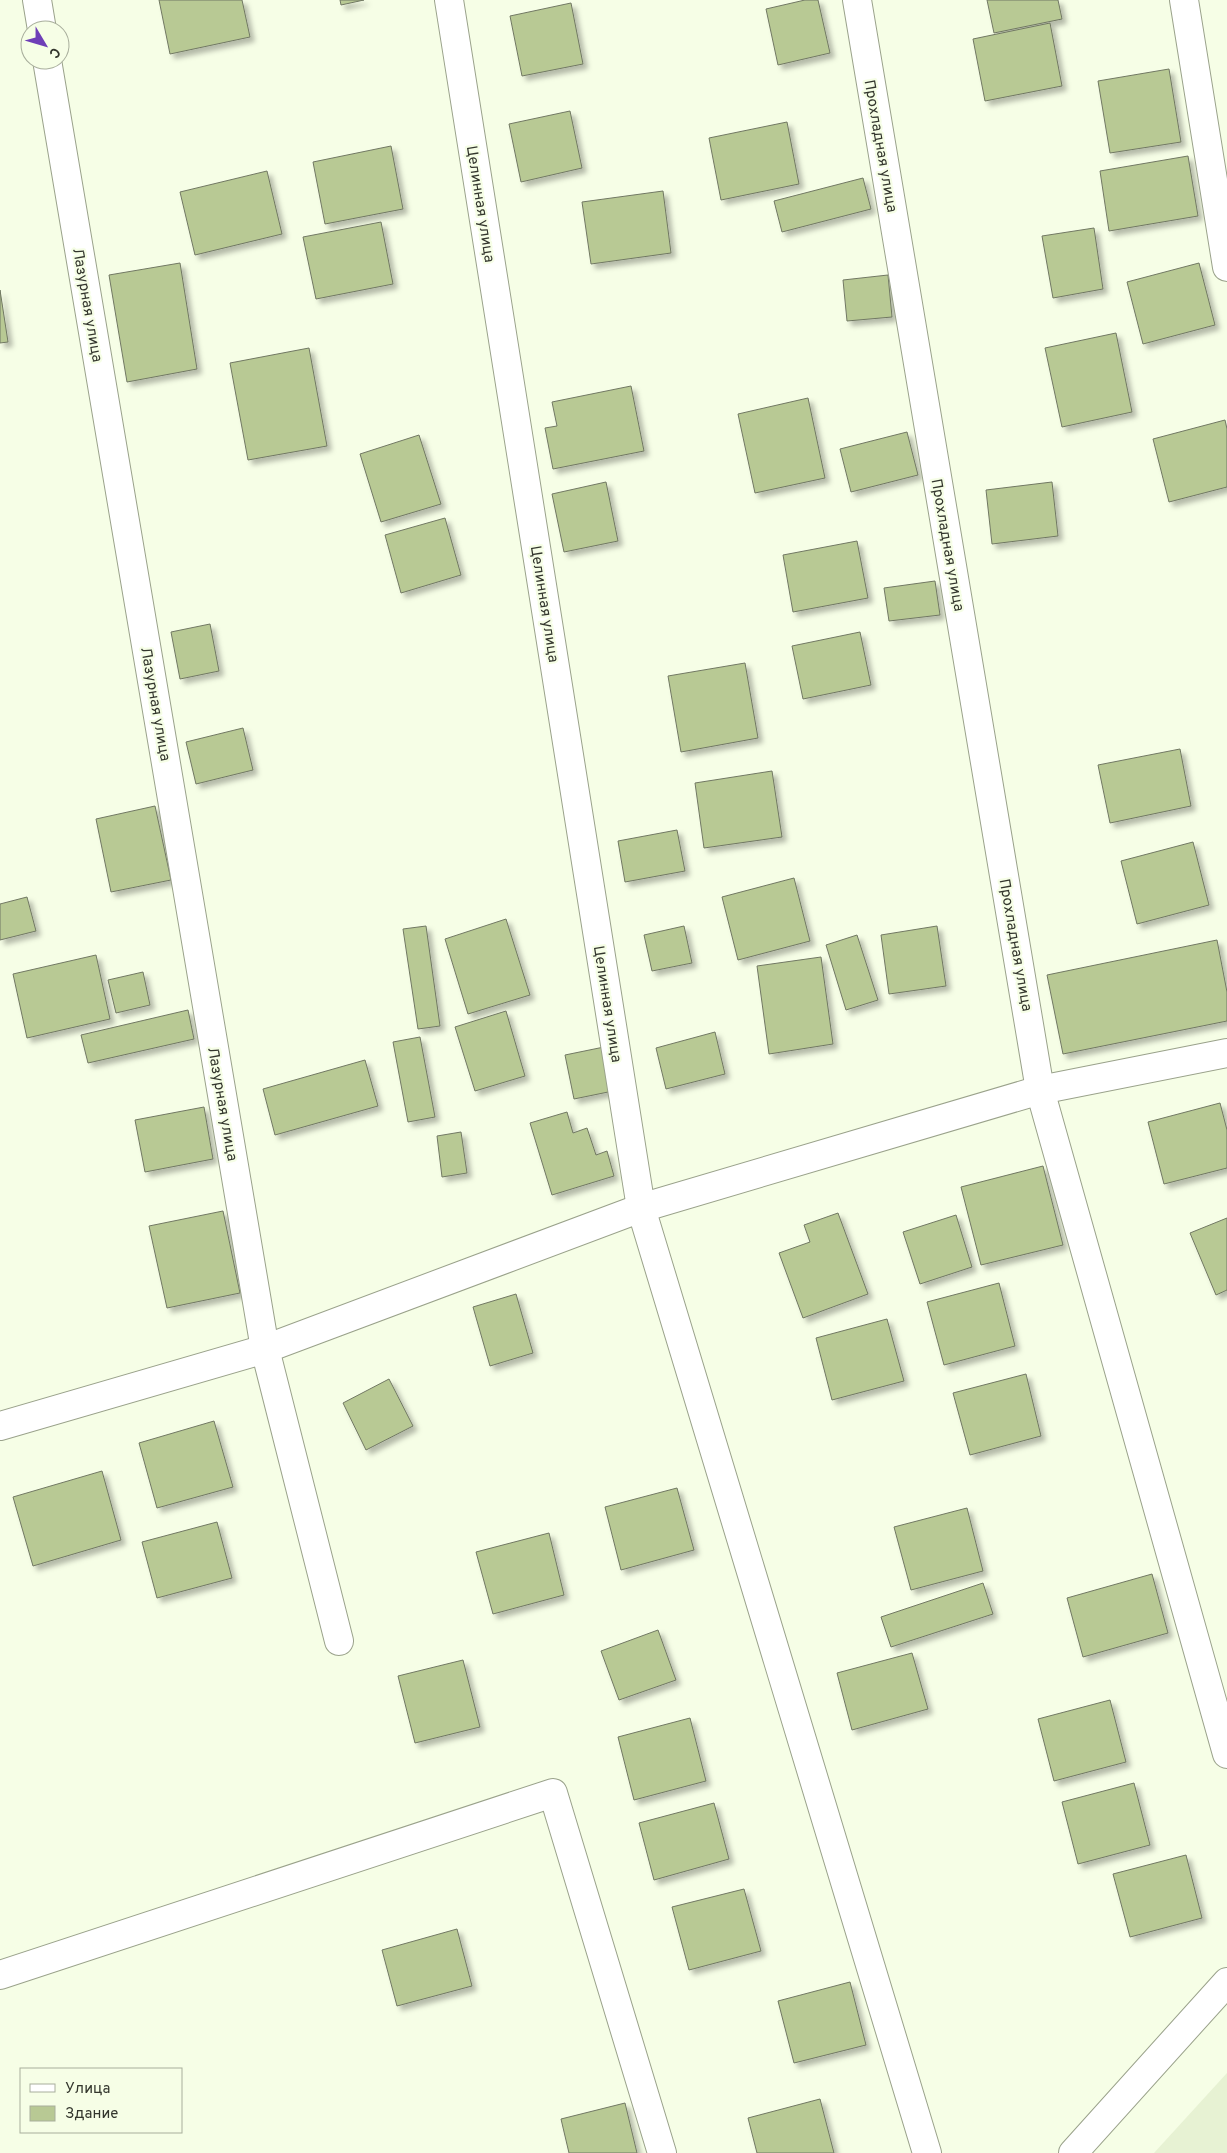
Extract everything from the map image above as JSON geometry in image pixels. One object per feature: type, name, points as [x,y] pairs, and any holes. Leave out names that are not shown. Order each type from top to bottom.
[{"type":"street","points":[[36,0],[40,20]]},
{"type":"street","name":"Целинная улица","points":[[449,0],[640,1208],[927,2153]]},
{"type":"street","name":"Прохладная улица","points":[[857,0],[1040,1090],[1227,1754]]},
{"type":"street","points":[[1184,0],[1227,267]]},
{"type":"street","name":"Лазурная улица","points":[[49,70],[265,1349],[339,1642]]},
{"type":"street","points":[[0,1426],[265,1349],[640,1208],[1040,1090],[1227,1053]]},
{"type":"street","points":[[0,1975],[553,1793],[662,2153]]},
{"type":"street","points":[[1073,2153],[1227,1982]]},
{"type":"shaded area","points":[[1227,2073],[1227,2153],[1154,2153]]},
{"type":"building","points":[[159,0],[242,0],[250,37],[170,54]]},
{"type":"building","points":[[340,0],[364,0],[341,5]]},
{"type":"building","points":[[805,0],[818,0],[830,53],[778,65],[766,9]]},
{"type":"building","points":[[987,0],[1058,0],[1062,19],[994,33]]},
{"type":"building","points":[[571,3],[583,64],[522,76],[510,16]]},
{"type":"building","points":[[1050,23],[1062,86],[985,101],[973,39]]},
{"type":"building","points":[[1169,69],[1181,142],[1110,153],[1098,81]]},
{"type":"building","points":[[570,111],[582,168],[521,182],[509,124]]},
{"type":"building","points":[[787,122],[799,184],[721,200],[709,138]]},
{"type":"building","points":[[391,146],[403,209],[325,224],[313,162]]},
{"type":"building","points":[[1188,156],[1198,216],[1109,231],[1100,171]]},
{"type":"building","points":[[267,171],[282,234],[195,255],[180,192]]},
{"type":"building","points":[[863,178],[871,209],[782,232],[774,201]]},
{"type":"building","points":[[663,191],[671,253],[591,264],[582,202]]},
{"type":"building","points":[[381,222],[393,284],[316,299],[303,237]]},
{"type":"building","points":[[1094,228],[1103,289],[1053,298],[1042,236]]},
{"type":"building","points":[[180,263],[197,369],[127,382],[109,275]]},
{"type":"building","points":[[1199,263],[1215,325],[1143,344],[1127,282]]},
{"type":"building","points":[[888,275],[892,317],[847,321],[843,280]]},
{"type":"building","points":[[0,290],[8,342],[0,343]]},
{"type":"building","points":[[1116,333],[1132,412],[1062,427],[1045,348]]},
{"type":"building","points":[[309,348],[327,446],[248,460],[230,363]]},
{"type":"building","points":[[631,386],[644,451],[553,469],[545,428],[557,426],[552,402]]},
{"type":"building","points":[[808,398],[825,478],[755,493],[738,414]]},
{"type":"building","points":[[1225,420],[1227,429],[1227,487],[1169,502],[1153,439]]},
{"type":"building","points":[[907,432],[918,475],[851,492],[840,449]]},
{"type":"building","points":[[419,435],[441,504],[381,522],[360,454]]},
{"type":"building","points":[[606,482],[618,541],[564,552],[552,494]]},
{"type":"building","points":[[1052,482],[1058,536],[992,544],[986,490]]},
{"type":"building","points":[[445,518],[461,575],[401,593],[385,535]]},
{"type":"building","points":[[857,541],[868,598],[793,612],[783,555]]},
{"type":"building","points":[[935,581],[940,615],[889,621],[884,588]]},
{"type":"building","points":[[210,624],[219,671],[180,679],[171,632]]},
{"type":"building","points":[[860,632],[871,685],[803,699],[792,646]]},
{"type":"building","points":[[745,663],[758,738],[681,752],[668,676]]},
{"type":"building","points":[[243,728],[253,770],[196,784],[186,742]]},
{"type":"building","points":[[1180,749],[1191,806],[1110,823],[1098,765]]},
{"type":"building","points":[[772,771],[782,837],[704,848],[695,783]]},
{"type":"building","points":[[155,806],[171,880],[111,892],[96,819]]},
{"type":"building","points":[[677,830],[685,871],[625,882],[618,841]]},
{"type":"building","points":[[1193,842],[1209,905],[1137,924],[1121,861]]},
{"type":"building","points":[[794,878],[810,941],[738,960],[722,897]]},
{"type":"building","points":[[27,897],[36,931],[0,940],[0,904]]},
{"type":"building","points":[[506,919],[530,995],[468,1014],[445,939]]},
{"type":"building","points":[[426,926],[440,1026],[418,1029],[403,929]]},
{"type":"building","points":[[684,926],[692,963],[652,971],[644,935]]},
{"type":"building","points":[[937,926],[946,986],[889,994],[881,935]]},
{"type":"building","points":[[857,935],[878,1000],[846,1010],[826,945]]},
{"type":"building","points":[[1217,940],[1227,992],[1227,1021],[1063,1054],[1047,975]]},
{"type":"building","points":[[96,955],[110,1019],[27,1038],[13,974]]},
{"type":"building","points":[[821,957],[833,1044],[769,1054],[757,966]]},
{"type":"building","points":[[143,972],[150,1005],[116,1013],[108,980]]},
{"type":"building","points":[[188,1010],[194,1039],[88,1063],[81,1035]]},
{"type":"building","points":[[506,1011],[525,1076],[475,1091],[455,1027]]},
{"type":"building","points":[[715,1032],[725,1074],[666,1089],[656,1048]]},
{"type":"building","points":[[420,1037],[435,1117],[408,1122],[393,1042]]},
{"type":"building","points":[[604,1047],[613,1091],[574,1099],[565,1055]]},
{"type":"building","points":[[365,1060],[378,1106],[275,1135],[263,1089]]},
{"type":"building","points":[[1220,1103],[1227,1130],[1227,1168],[1164,1184],[1148,1122]]},
{"type":"building","points":[[204,1107],[213,1159],[145,1172],[135,1120]]},
{"type":"building","points":[[567,1112],[573,1133],[587,1128],[596,1155],[607,1151],[614,1176],[552,1195],[530,1123]]},
{"type":"building","points":[[461,1132],[467,1173],[442,1177],[437,1136]]},
{"type":"building","points":[[1043,1166],[1063,1245],[981,1265],[961,1187]]},
{"type":"building","points":[[223,1211],[240,1293],[167,1308],[149,1226]]},
{"type":"building","points":[[838,1213],[868,1294],[803,1318],[779,1253],[810,1242],[804,1225]]},
{"type":"building","points":[[956,1215],[972,1267],[920,1284],[903,1232]]},
{"type":"building","points":[[1227,1218],[1227,1290],[1216,1295],[1190,1233]]},
{"type":"building","points":[[999,1283],[1015,1346],[944,1365],[927,1302]]},
{"type":"building","points":[[516,1294],[533,1353],[490,1366],[473,1307]]},
{"type":"building","points":[[887,1319],[904,1381],[832,1400],[816,1338]]},
{"type":"building","points":[[1026,1374],[1041,1436],[970,1455],[953,1393]]},
{"type":"building","points":[[389,1379],[413,1426],[366,1450],[343,1403]]},
{"type":"building","points":[[214,1421],[233,1487],[157,1508],[139,1443]]},
{"type":"building","points":[[102,1471],[121,1540],[33,1566],[13,1497]]},
{"type":"building","points":[[677,1488],[694,1550],[621,1570],[605,1507]]},
{"type":"building","points":[[967,1508],[983,1571],[911,1590],[894,1527]]},
{"type":"building","points":[[217,1522],[232,1578],[157,1598],[142,1542]]},
{"type":"building","points":[[549,1533],[564,1595],[493,1614],[476,1552]]},
{"type":"building","points":[[1152,1574],[1168,1633],[1083,1657],[1067,1598]]},
{"type":"building","points":[[983,1583],[993,1614],[891,1647],[881,1617]]},
{"type":"building","points":[[658,1630],[676,1680],[619,1700],[601,1651]]},
{"type":"building","points":[[912,1653],[928,1709],[852,1730],[837,1673]]},
{"type":"building","points":[[463,1660],[480,1727],[415,1743],[398,1676]]},
{"type":"building","points":[[1110,1700],[1126,1762],[1054,1781],[1038,1719]]},
{"type":"building","points":[[690,1718],[706,1781],[634,1800],[618,1737]]},
{"type":"building","points":[[1134,1783],[1150,1845],[1078,1864],[1062,1802]]},
{"type":"building","points":[[714,1803],[729,1859],[654,1880],[639,1823]]},
{"type":"building","points":[[1186,1855],[1202,1918],[1130,1937],[1113,1874]]},
{"type":"building","points":[[744,1889],[761,1951],[689,1970],[672,1907]]},
{"type":"building","points":[[457,1929],[472,1986],[397,2006],[382,1950]]},
{"type":"building","points":[[850,1982],[866,2045],[794,2063],[778,2001]]},
{"type":"building","points":[[820,2099],[834,2153],[757,2153],[748,2118]]},
{"type":"building","points":[[625,2103],[637,2153],[569,2153],[561,2119]]}]
